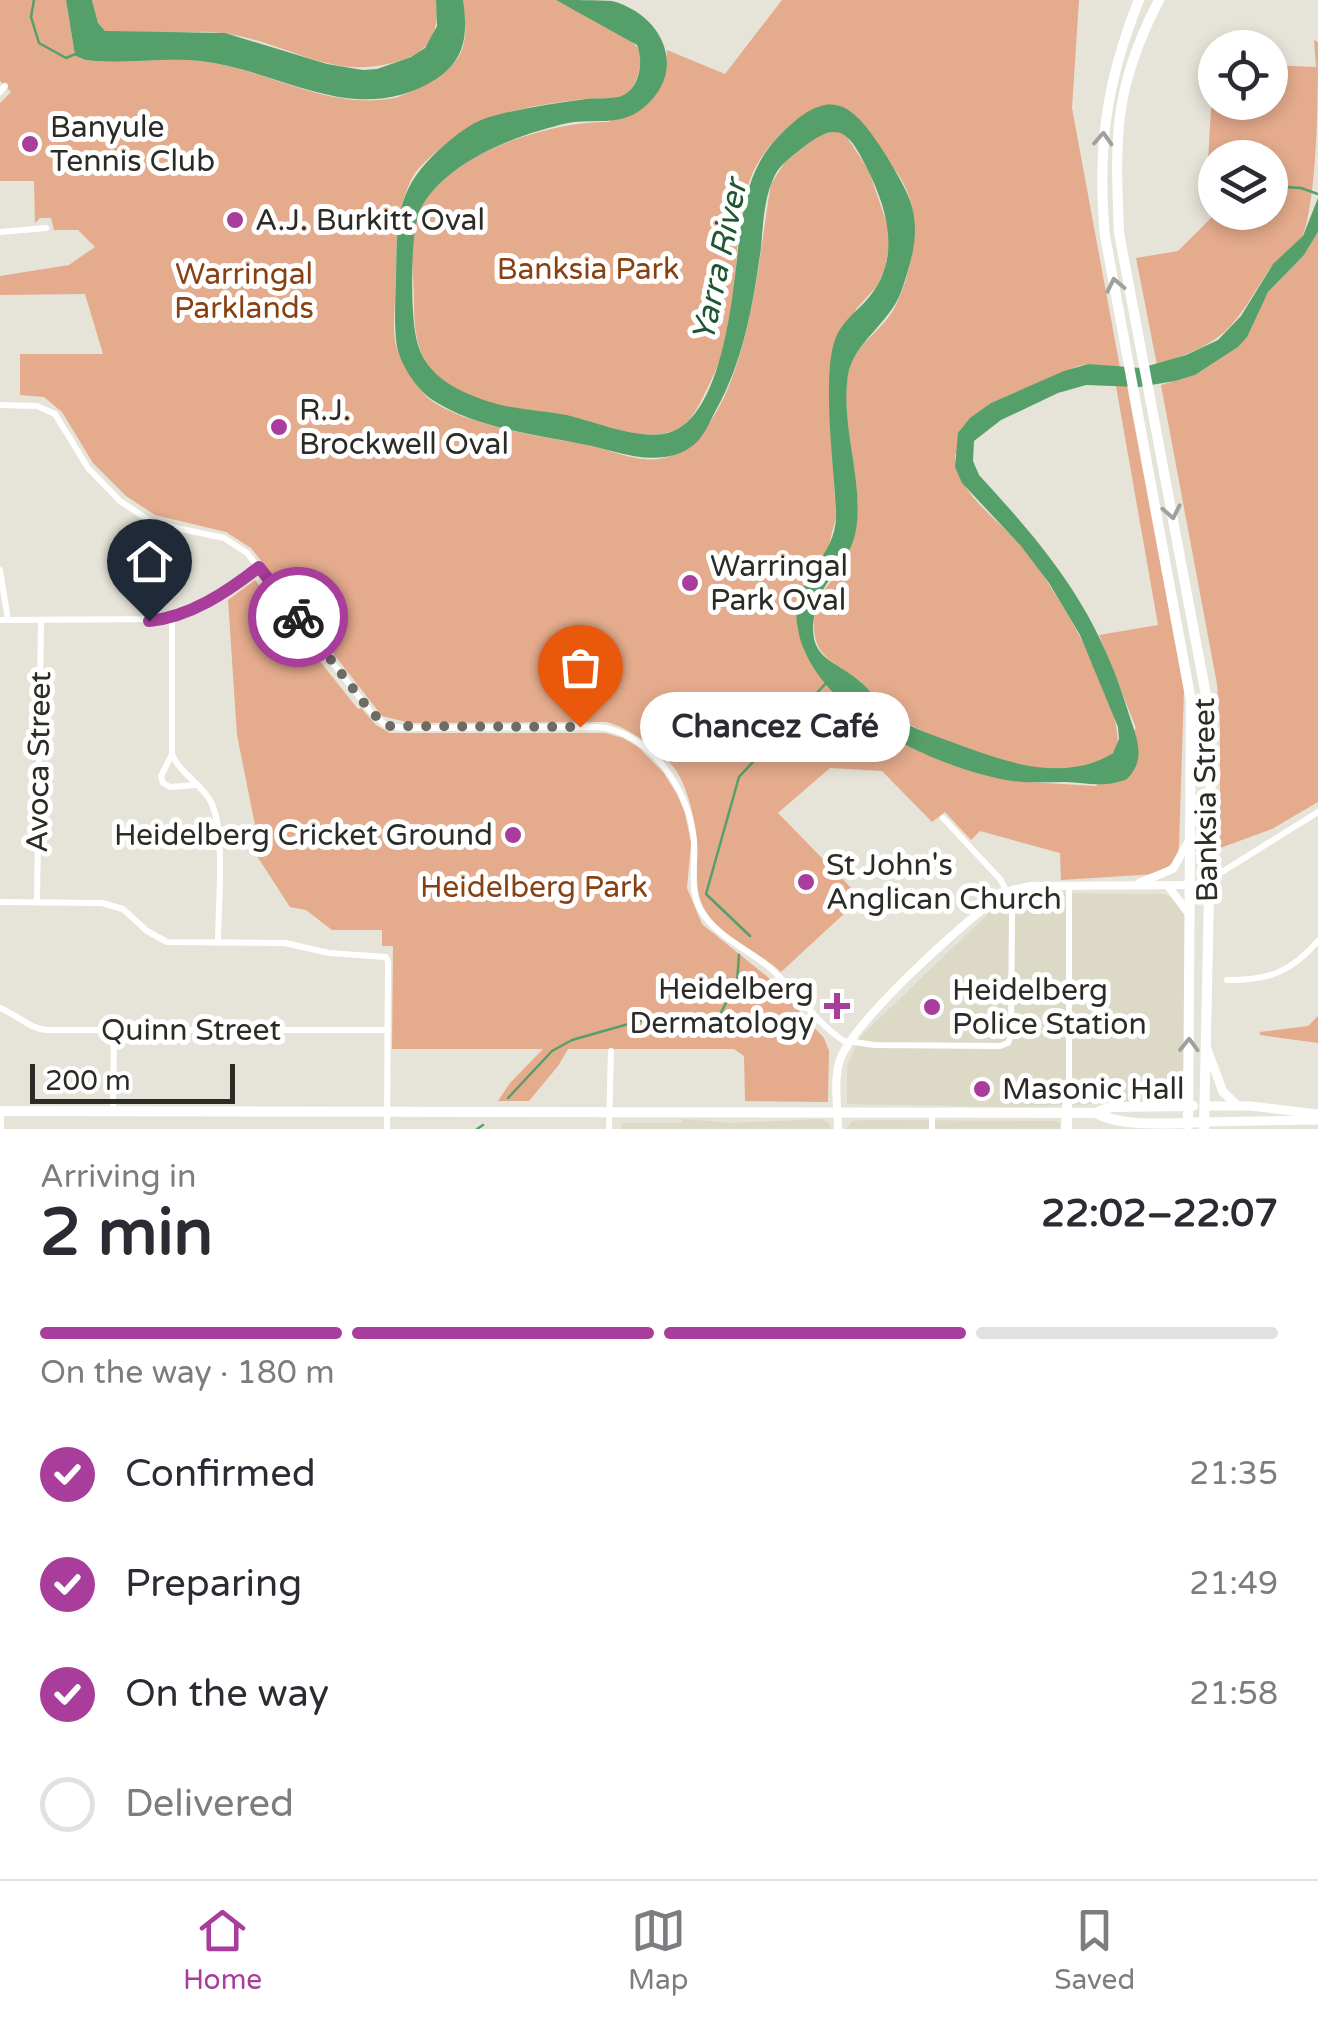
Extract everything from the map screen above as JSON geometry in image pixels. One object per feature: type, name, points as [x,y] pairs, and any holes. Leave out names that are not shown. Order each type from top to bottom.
[{"type":"highway","points":[[1131,333],[1105,236],[1101,188],[1104,116],[1114,72],[1139,0]]},
{"type":"highway","points":[[1147,418],[1131,333],[1115,156],[1118,118],[1134,55],[1159,0]]},
{"type":"highway","points":[[1133,16],[1148,23]]},
{"type":"highway","name":"Banksia Street","points":[[1147,418],[1189,681],[1192,728],[1188,1126]]},
{"type":"highway","name":"Banksia Street","points":[[1147,418],[1208,706],[1211,768],[1204,1126]]},
{"type":"highway","points":[[1191,885],[1209,880]]},
{"type":"highway","points":[[1095,1113],[1106,1108],[1204,1106]]},
{"type":"highway","points":[[1,1111],[1095,1113],[1129,1121],[1204,1126]]},
{"type":"main road","points":[[1130,886],[1173,869],[1191,833]]},
{"type":"main road","points":[[1167,885],[1191,918]]},
{"type":"main road","points":[[838,1129],[838,1066],[847,1042],[864,1021],[984,908],[1006,893],[1031,886],[1191,885]]},
{"type":"main road","points":[[1205,1044],[1223,1092],[1238,1105]]},
{"type":"main road","points":[[1204,1106],[1238,1105],[1318,1117]]},
{"type":"main road","points":[[1204,1126],[1318,1117]]},
{"type":"street","points":[[0,232],[46,228]]},
{"type":"street","points":[[0,405],[49,410],[61,422],[88,468],[120,501],[153,523],[224,538],[247,553],[384,724],[401,728],[603,727],[636,739],[668,774],[686,805],[694,838],[696,899],[708,920],[772,970],[831,1032],[847,1042],[1000,1046],[1008,1043],[1012,913],[1000,879],[943,818]]},
{"type":"street","points":[[0,570],[4,620],[41,621],[172,619],[259,567]]},
{"type":"street","points":[[172,619],[172,752],[161,776],[162,783],[169,787],[197,785]]},
{"type":"street","name":"Avoca Street","points":[[37,902],[41,621]]},
{"type":"street","points":[[172,752],[180,768],[210,800],[218,823],[218,942]]},
{"type":"street","points":[[1209,880],[1318,812]]},
{"type":"street","points":[[1066,1129],[1069,885]]},
{"type":"street","points":[[0,902],[102,903],[123,909],[146,931],[166,942],[286,943],[329,953],[382,955],[388,962],[387,1129]]},
{"type":"street","points":[[1227,980],[1268,977],[1299,964],[1318,942]]},
{"type":"street","name":"Quinn Street","points":[[0,1008],[34,1029],[388,1030]]},
{"type":"street","points":[[864,1021],[865,1040],[871,1045]]},
{"type":"street","points":[[113,1111],[114,1031]]},
{"type":"street","points":[[610,1129],[611,1051]]},
{"type":"street","points":[[1,1111],[2,1129]]},
{"type":"street","points":[[932,1114],[932,1129]]},
{"type":"shaded area","points":[[66,0],[92,0],[98,23],[105,31],[225,33],[327,64],[363,70],[411,57],[425,48],[437,26],[436,0],[463,0],[465,34],[454,63],[436,79],[406,93],[376,99],[347,98],[200,61],[86,60],[76,56]]},
{"type":"shaded area","points":[[556,0],[612,1],[630,8],[657,32],[664,46],[664,78],[656,94],[633,115],[568,123],[527,134],[464,164],[431,193],[420,210],[413,251],[414,320],[424,358],[451,385],[499,405],[566,415],[639,434],[663,434],[683,426],[699,408],[721,356],[753,175],[778,137],[812,109],[839,106],[851,112],[874,138],[904,186],[913,209],[915,236],[910,265],[896,303],[857,353],[848,375],[847,414],[857,491],[856,530],[848,552],[819,597],[814,639],[824,656],[853,675],[894,717],[930,734],[1020,764],[1058,768],[1095,762],[1113,753],[1119,739],[1118,727],[1080,635],[1049,583],[1021,546],[962,483],[955,467],[958,433],[970,418],[991,403],[1064,371],[1088,364],[1141,368],[1186,355],[1218,340],[1241,316],[1273,264],[1303,236],[1318,198],[1318,232],[1304,255],[1268,292],[1247,337],[1238,347],[1195,375],[1175,381],[1139,387],[1086,385],[1058,393],[1001,420],[974,441],[973,461],[979,475],[1067,582],[1115,672],[1139,753],[1134,771],[1127,779],[1104,784],[1018,782],[949,764],[883,732],[853,711],[809,660],[798,630],[799,596],[829,545],[836,514],[829,396],[832,351],[842,326],[876,287],[888,254],[881,201],[854,145],[842,133],[826,133],[816,138],[788,159],[771,183],[755,290],[740,352],[707,427],[685,451],[665,457],[643,457],[504,429],[448,409],[431,399],[415,382],[397,347],[395,307],[399,222],[408,189],[417,174],[448,142],[481,120],[539,106],[618,97],[636,83],[640,59],[637,45]]},
{"type":"shaded area","points":[[1032,893],[1163,894],[1170,896],[1186,916],[1183,1097],[1174,1101],[1013,1107],[847,1104],[847,1066],[860,1037],[992,910],[1009,898]]},
{"type":"shaded area","points":[[683,1119],[732,1123],[820,1119],[828,1122],[831,1129],[621,1129],[623,1123],[682,1123]]},
{"type":"shaded area","points":[[852,1121],[1057,1121],[1060,1129],[846,1129]]},
{"type":"green space","name":"Warringal Parklands","points":[[0,0],[66,0],[74,49],[86,60],[200,61],[345,99],[394,98],[451,67],[465,39],[463,0],[556,0],[627,37],[641,51],[640,68],[631,89],[623,96],[542,105],[487,120],[453,139],[416,172],[399,218],[394,328],[398,352],[407,369],[423,393],[440,406],[499,428],[634,458],[668,457],[695,440],[716,413],[745,337],[771,184],[785,162],[818,136],[836,131],[845,134],[869,171],[891,236],[885,269],[877,286],[857,308],[831,357],[836,517],[828,549],[811,569],[797,627],[806,655],[881,731],[901,743],[1012,781],[1096,786],[1136,728],[1099,635],[1158,625],[1116,386],[1127,386],[1184,691],[1179,846],[1175,860],[1156,874],[1061,880],[1060,853],[980,831],[971,840],[945,812],[932,822],[882,771],[830,768],[778,813],[861,898],[781,972],[730,937],[705,910],[697,885],[695,824],[684,785],[669,762],[634,734],[606,722],[410,723],[382,716],[251,548],[226,532],[155,515],[126,496],[93,463],[62,412],[44,397],[20,395],[20,354],[103,354],[85,294],[0,295],[0,276],[69,265],[95,247],[78,230],[54,230],[51,218],[40,218],[35,223],[34,181],[0,181],[0,103],[11,92],[0,81]]},
{"type":"green space","points":[[92,0],[436,0],[436,20],[427,45],[412,56],[376,66],[353,67],[222,33],[105,31],[98,23]]},
{"type":"green space","name":"Banksia Park","points":[[782,0],[1079,0],[1072,108],[1120,368],[1078,366],[991,403],[955,455],[963,482],[1035,564],[1068,614],[1099,674],[1117,728],[1117,748],[1094,764],[1063,770],[1031,767],[941,740],[885,709],[863,684],[824,655],[815,639],[817,605],[845,562],[857,517],[846,401],[850,367],[895,307],[908,273],[914,237],[910,202],[895,170],[820,106],[778,137],[751,178],[741,218],[726,343],[701,401],[682,426],[645,435],[477,400],[439,379],[420,349],[414,314],[414,228],[429,196],[447,176],[498,146],[527,135],[609,122],[665,71],[667,50],[725,74]]},
{"type":"green space","points":[[1314,40],[1318,42],[1316,144],[1302,238],[1272,265],[1225,331],[1199,349],[1157,365],[1136,258],[1178,251],[1199,230],[1288,230],[1288,140],[1209,140],[1210,120],[1288,120],[1288,66],[1316,67]]},
{"type":"green space","points":[[1318,232],[1318,802],[1272,829],[1220,848],[1217,684],[1161,385],[1195,375],[1238,347],[1268,292],[1304,255]]},
{"type":"green space","name":"Heidelberg Park","points":[[255,580],[358,709],[390,733],[605,733],[638,747],[663,772],[685,813],[691,843],[687,888],[702,924],[769,978],[824,1038],[829,1051],[828,1102],[745,1101],[744,1056],[734,1049],[568,1049],[529,1101],[498,1101],[543,1049],[392,1049],[393,946],[382,946],[382,930],[332,930],[306,910],[290,907],[244,836],[257,835],[237,735],[228,600]]},
{"type":"green space","points":[[1318,1016],[1318,1043],[1260,1035],[1308,1026]]},
{"type":"waterway","points":[[34,0],[31,17],[39,43],[66,58],[78,53]]},
{"type":"waterway","points":[[1288,187],[1318,194]]},
{"type":"waterway","points":[[750,936],[706,894],[739,777],[828,681]]},
{"type":"waterway","points":[[508,1098],[552,1051],[572,1040],[660,1015],[719,1016],[737,983],[739,955]]},
{"type":"waterway","points":[[477,1129],[483,1125]]},
{"type":"way so far","points":[[298,617],[371,712],[388,726],[580,727]]},
{"type":"place","name":"Banyule Tennis Club","points":[[30,144]]},
{"type":"place","name":"A.J. Burkitt Oval","points":[[235,220]]},
{"type":"place","name":"R.J. Brockwell Oval","points":[[279,427]]},
{"type":"place","name":"Warringal Park Oval","points":[[690,583]]},
{"type":"place","name":"Chancez Café","points":[[580,727]]},
{"type":"place","name":"Heidelberg Cricket Ground","points":[[513,835]]},
{"type":"place","name":"St John's Anglican Church","points":[[806,882]]},
{"type":"place","name":"Heidelberg Dermatology","points":[[837,1006]]},
{"type":"place","name":"Heidelberg Police Station","points":[[932,1007]]},
{"type":"place","name":"Masonic Hall","points":[[982,1089]]},
{"type":"route","points":[[149,621],[172,619],[196,608],[259,567],[298,617]]},
{"type":"water label","name":"Yarra River","points":[[720,261]]}]
